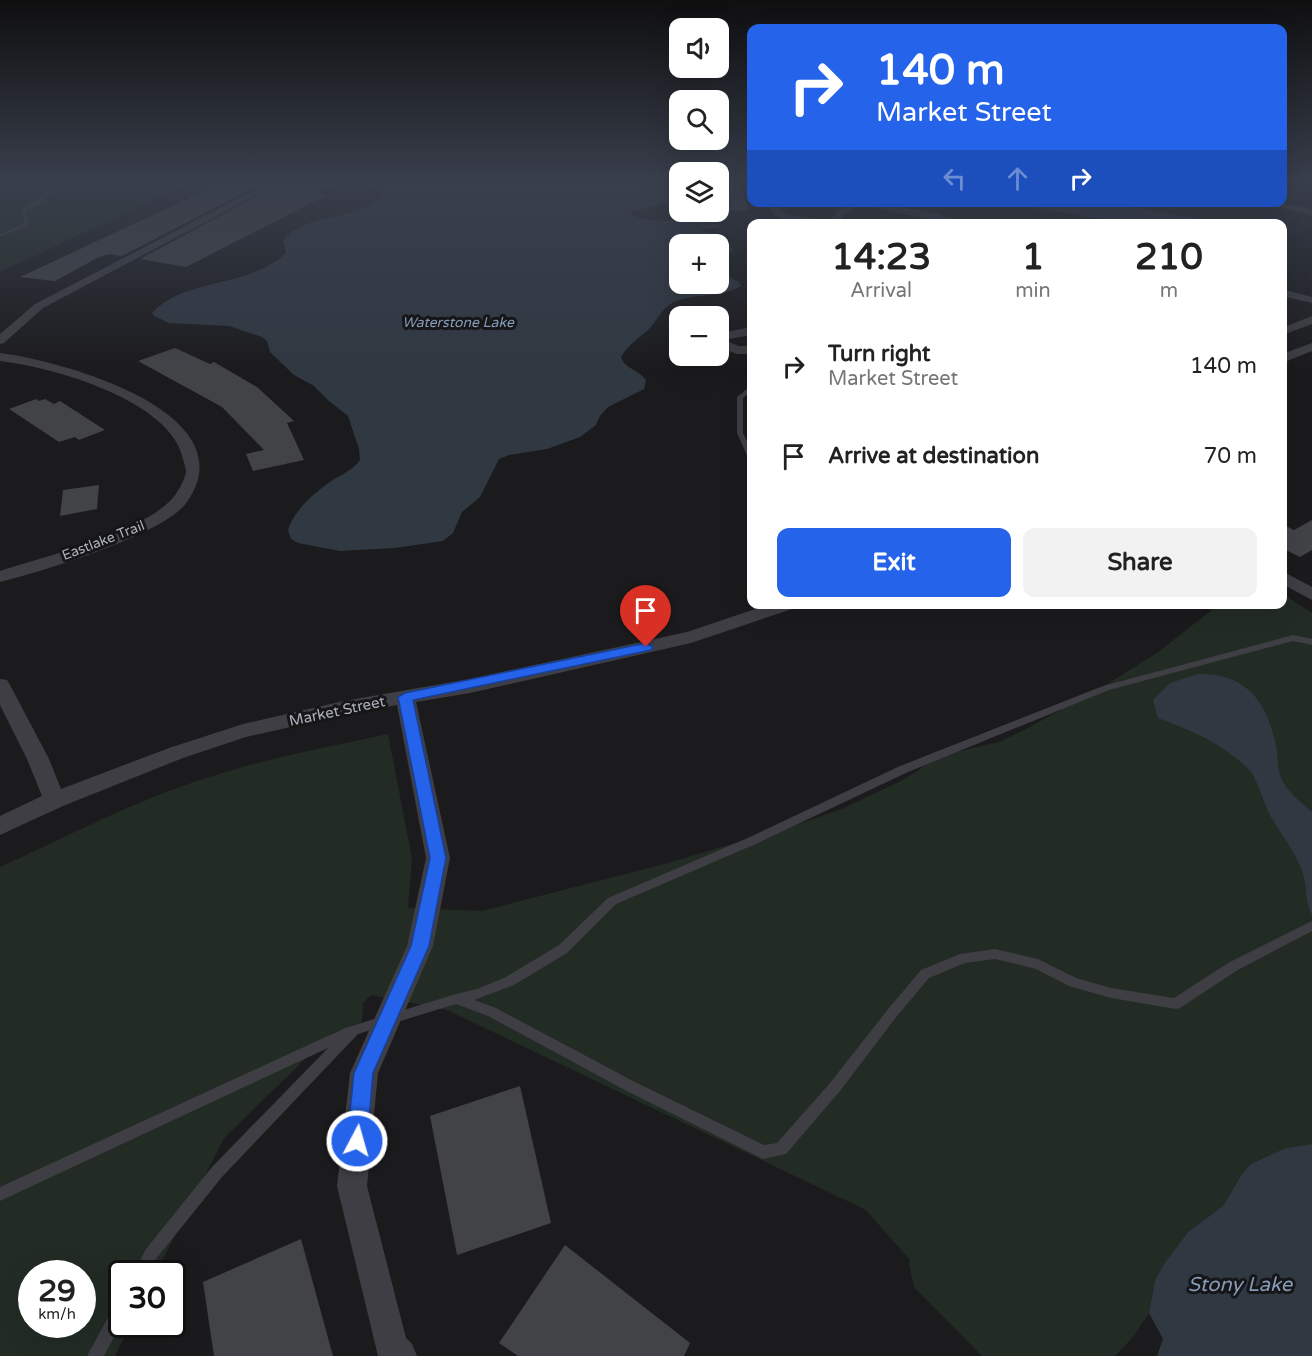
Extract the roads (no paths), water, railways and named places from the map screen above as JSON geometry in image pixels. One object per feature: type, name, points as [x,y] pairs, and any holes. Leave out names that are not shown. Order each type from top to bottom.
[{"type":"street","points":[[0,340],[39,306],[159,243]]},
{"type":"street","points":[[1287,293],[1312,300]]},
{"type":"street","points":[[1287,330],[1312,320]]},
{"type":"street","points":[[747,332],[724,336],[722,344],[737,350],[747,350]]},
{"type":"street","points":[[1287,344],[1307,348]]},
{"type":"street","points":[[1287,356],[1307,348]]},
{"type":"street","name":"Eastlake Trail","points":[[0,357],[41,362],[127,394],[152,410],[176,430],[192,452],[194,465],[187,491],[178,502],[152,521],[126,533],[0,577]]},
{"type":"street","points":[[1287,578],[1308,587]]},
{"type":"street","name":"Market Street","points":[[0,826],[56,800],[176,753],[243,731],[481,683],[691,637],[774,609]]},
{"type":"street","points":[[0,685],[56,800]]},
{"type":"street","points":[[400,1356],[392,1347],[352,1186],[364,1073],[420,946],[438,858],[405,697]]},
{"type":"lane","points":[[747,391],[740,397],[740,434],[747,449]]},
{"type":"lane","points":[[0,1194],[354,1030],[478,994],[510,981],[563,949],[612,901],[754,840],[904,769],[1106,688],[1293,638],[1312,642]]},
{"type":"lane","points":[[456,999],[492,1012],[628,1085],[763,1152],[781,1149],[835,1087],[925,974],[964,958],[995,954],[1038,964],[1073,982],[1111,993],[1176,1004],[1232,967],[1312,926]]},
{"type":"lane","points":[[148,1260],[217,1172],[354,1030]]},
{"type":"lane","points":[[95,1356],[108,1332]]},
{"type":"water","name":"Waterstone Lake","points":[[284,243],[669,243],[669,294],[716,294],[686,298],[669,305],[621,357],[646,380],[644,389],[608,407],[596,425],[580,437],[547,449],[509,455],[499,459],[480,497],[462,512],[453,533],[443,541],[395,548],[340,551],[298,543],[291,539],[288,530],[295,515],[306,502],[360,460],[359,449],[348,416],[314,386],[294,375],[270,352],[267,341],[262,337],[229,326],[169,323],[152,313],[181,294],[253,272],[286,253]]},
{"type":"water","name":"Waterstone Lake","points":[[729,276],[739,282],[741,286],[729,291]]},
{"type":"water","points":[[1198,674],[1215,675],[1242,685],[1252,693],[1267,716],[1283,783],[1312,812],[1312,915],[1299,863],[1270,815],[1252,773],[1220,747],[1158,718],[1153,700],[1170,683]]},
{"type":"water","name":"Stony Lake","points":[[1312,1144],[1312,1356],[1157,1356],[1163,1339],[1149,1313],[1155,1280],[1164,1264],[1188,1232],[1223,1206],[1242,1174],[1251,1164],[1286,1148]]}]
